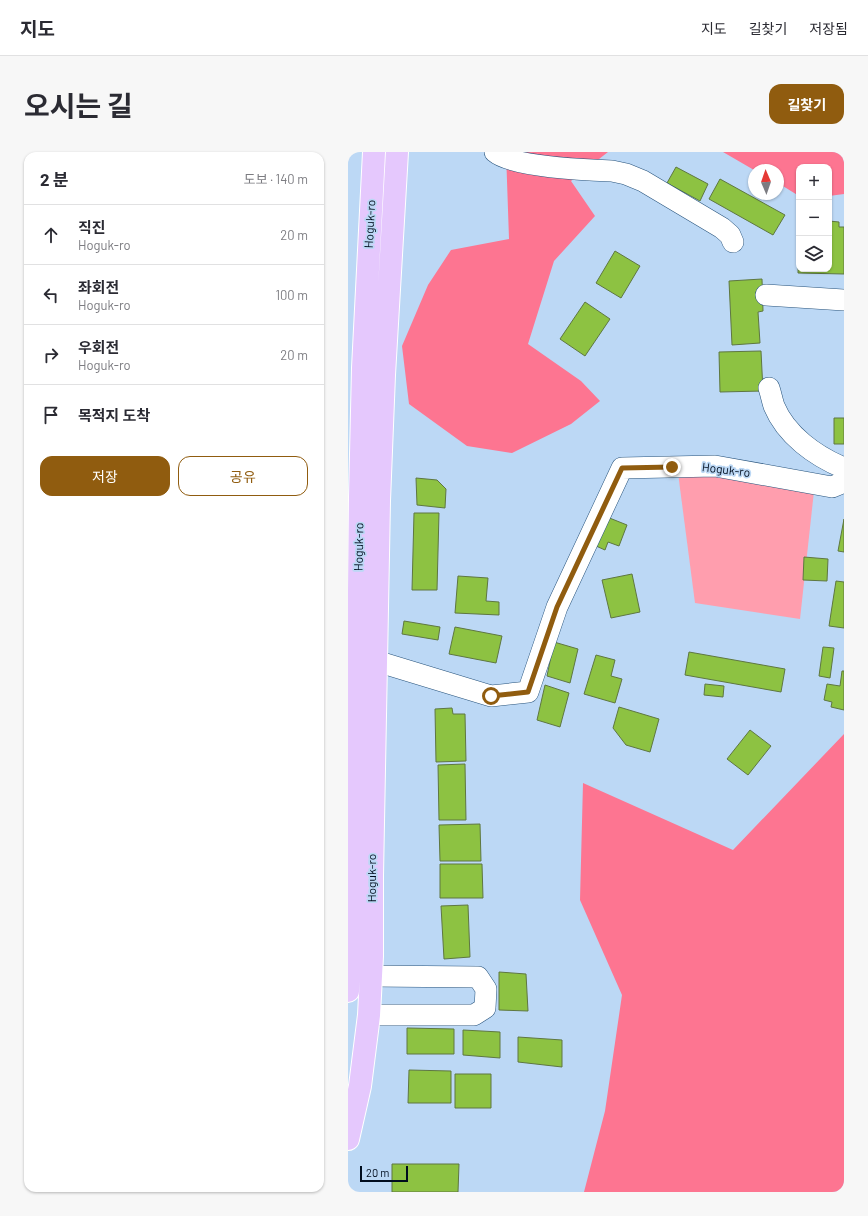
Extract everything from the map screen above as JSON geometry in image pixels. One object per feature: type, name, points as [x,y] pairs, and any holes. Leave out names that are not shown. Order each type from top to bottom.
[{"type":"main road","name":"Hoguk-ro","points":[[348,1138],[360,1086],[369,1015],[372,956],[358,875],[353,569],[374,152]]},
{"type":"main road","name":"Hoguk-ro","points":[[348,991],[376,661],[379,493],[384,375],[397,152]]},
{"type":"street","points":[[494,152],[499,156],[521,163],[612,171],[626,174],[643,181],[722,228],[730,235],[733,242]]},
{"type":"street","points":[[766,295],[844,300]]},
{"type":"street","points":[[769,388],[776,410],[782,421],[795,436],[804,445],[824,458],[844,468]]},
{"type":"street","name":"Hoguk-ro","points":[[376,661],[491,696],[528,692],[557,607],[622,468],[715,466],[832,487],[844,482]]},
{"type":"street","points":[[369,1015],[474,1015],[485,1008],[486,989],[478,977],[371,976]]},
{"type":"shaded area","points":[[506,152],[608,152],[571,181],[595,216],[554,261],[528,344],[581,381],[600,401],[571,424],[512,453],[467,446],[409,404],[402,346],[428,285],[451,250],[509,239]]},
{"type":"shaded area","points":[[723,152],[844,152],[844,194],[832,196],[832,164],[796,164],[796,194],[784,187],[784,164],[748,164],[748,167]]},
{"type":"shaded area","points":[[678,473],[753,478],[814,491],[800,619],[695,603]]},
{"type":"shaded area","points":[[844,734],[844,1192],[584,1192],[605,1111],[622,995],[580,900],[583,783],[733,850]]},
{"type":"building","points":[[676,167],[708,184],[700,201],[667,183]]},
{"type":"building","points":[[720,179],[748,195],[748,200],[758,200],[785,215],[773,235],[709,199]]},
{"type":"building","points":[[832,221],[839,222],[839,227],[844,227],[844,274],[798,273],[832,272]]},
{"type":"building","points":[[615,251],[640,266],[621,298],[596,283]]},
{"type":"building","points":[[762,279],[763,311],[758,312],[760,343],[732,345],[729,281]]},
{"type":"building","points":[[585,302],[610,319],[585,356],[560,339]]},
{"type":"building","points":[[761,351],[763,391],[720,392],[719,352]]},
{"type":"building","points":[[834,418],[844,418],[844,444],[834,444]]},
{"type":"building","points":[[416,478],[437,480],[446,489],[445,508],[417,505]]},
{"type":"building","points":[[414,513],[439,513],[437,590],[412,590]]},
{"type":"building","points":[[607,517],[627,525],[619,546],[608,542],[605,550],[596,546]]},
{"type":"building","points":[[844,519],[844,552],[838,551]]},
{"type":"building","points":[[804,557],[828,559],[827,581],[803,580]]},
{"type":"building","points":[[632,574],[640,612],[611,618],[602,580]]},
{"type":"building","points":[[458,576],[488,578],[486,601],[499,602],[499,615],[455,613]]},
{"type":"building","points":[[836,581],[844,582],[844,628],[829,626]]},
{"type":"building","points":[[404,621],[440,627],[438,640],[402,634]]},
{"type":"building","points":[[455,627],[502,636],[496,663],[449,654]]},
{"type":"building","points":[[554,642],[578,649],[570,683],[547,676]]},
{"type":"building","points":[[823,647],[834,648],[830,678],[819,676]]},
{"type":"building","points":[[689,652],[785,669],[781,692],[685,675]]},
{"type":"building","points":[[596,655],[615,660],[611,676],[622,679],[615,703],[584,694]]},
{"type":"building","points":[[842,671],[844,671],[844,710],[831,707],[832,702],[824,700],[827,684],[840,686]]},
{"type":"building","points":[[705,684],[724,686],[723,697],[704,695]]},
{"type":"building","points":[[545,685],[569,693],[560,727],[537,720]]},
{"type":"building","points":[[619,707],[659,719],[650,752],[626,745],[613,728]]},
{"type":"building","points":[[452,708],[453,714],[465,714],[466,761],[436,762],[435,709]]},
{"type":"building","points":[[750,730],[771,746],[748,775],[727,759]]},
{"type":"building","points":[[465,764],[466,820],[439,820],[438,765]]},
{"type":"building","points":[[480,824],[481,861],[440,861],[439,825]]},
{"type":"building","points":[[440,864],[482,864],[483,898],[440,898]]},
{"type":"building","points":[[468,905],[470,957],[444,959],[441,906]]},
{"type":"building","points":[[499,972],[526,974],[528,1011],[499,1010]]},
{"type":"building","points":[[407,1028],[454,1029],[454,1054],[407,1054]]},
{"type":"building","points":[[463,1030],[500,1032],[500,1058],[463,1055]]},
{"type":"building","points":[[518,1037],[562,1040],[562,1067],[518,1062]]},
{"type":"building","points":[[409,1070],[451,1071],[451,1103],[408,1103]]},
{"type":"building","points":[[455,1074],[491,1074],[491,1108],[455,1108]]},
{"type":"building","points":[[392,1164],[459,1164],[458,1192],[392,1192]]},
{"type":"route","points":[[491,696],[528,692],[557,607],[622,468],[672,467]]}]
